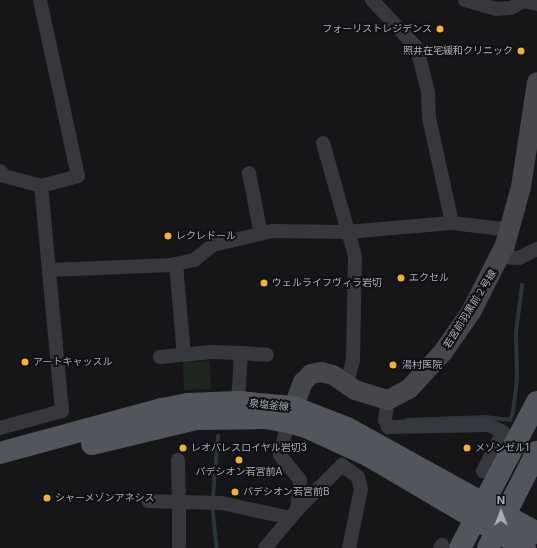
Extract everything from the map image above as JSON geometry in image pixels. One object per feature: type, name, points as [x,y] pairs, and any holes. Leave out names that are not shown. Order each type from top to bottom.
[{"type":"main road","name":"泉塩釜線","points":[[0,453],[162,409],[188,404],[238,402],[291,415],[306,427],[369,456],[479,511],[496,531],[525,548]]},
{"type":"main road","points":[[447,547],[479,511],[537,402]]},
{"type":"main road","name":"泉塩釜線","points":[[0,468],[196,419],[264,418],[291,415]]},
{"type":"main road","points":[[496,531],[537,452]]},
{"type":"main road","name":"泉塩釜線","points":[[496,531],[537,533]]},
{"type":"street","points":[[0,171],[4,176],[41,186],[78,176],[40,0]]},
{"type":"street","points":[[372,0],[417,48],[428,92],[428,118],[452,223]]},
{"type":"street","points":[[465,0],[496,10],[510,8],[523,1],[537,4]]},
{"type":"street","name":"若宮前羽黒前２号線","points":[[388,400],[409,389],[443,352],[471,312],[501,257],[510,230],[520,187],[537,82]]},
{"type":"street","points":[[323,143],[355,256],[356,290],[353,360],[347,383]]},
{"type":"street","points":[[249,173],[261,234]]},
{"type":"street","points":[[0,428],[62,411],[41,186]]},
{"type":"street","points":[[50,270],[176,264],[194,260],[213,245],[272,231],[347,232],[452,223],[510,230]]},
{"type":"street","points":[[501,257],[519,258],[537,248]]},
{"type":"street","points":[[176,264],[184,355]]},
{"type":"street","points":[[238,402],[241,353]]},
{"type":"street","points":[[160,357],[241,353],[267,355]]},
{"type":"street","points":[[294,514],[300,480],[280,455],[291,415],[303,382],[311,374],[322,372],[333,375],[347,383],[355,390],[388,400],[385,420],[388,427],[489,425],[503,432],[483,471]]},
{"type":"street","points":[[178,460],[179,546]]},
{"type":"street","points":[[265,548],[294,514],[342,465],[358,477],[361,489],[349,548]]},
{"type":"street","points":[[148,501],[222,503],[294,514]]},
{"type":"shaded area","points":[[210,361],[211,389],[184,390],[183,362]]},
{"type":"waterway","points":[[407,420],[486,417],[510,420],[513,412],[517,378],[516,333],[522,285]]},
{"type":"waterway","points":[[213,497],[218,436]]},
{"type":"waterway","points":[[213,508],[217,548]]},
{"type":"place","name":"フォーリストレジデンス","points":[[440,29]]},
{"type":"place","name":"照井在宅緩和クリニック","points":[[521,51]]},
{"type":"place","name":"レクレドール","points":[[168,236]]},
{"type":"place","name":"エクセル","points":[[401,278]]},
{"type":"place","name":"ウェルライフヴィラ岩切","points":[[264,283]]},
{"type":"place","name":"アートキャッスル","points":[[25,362]]},
{"type":"place","name":"湯村医院","points":[[393,365]]},
{"type":"place","name":"レオパレスロイヤル岩切3","points":[[183,448]]},
{"type":"place","name":"メゾンゼル1","points":[[467,448]]},
{"type":"place","name":"パデシオン若宮前A","points":[[239,460]]},
{"type":"place","name":"パデシオン若宮前B","points":[[235,492]]},
{"type":"place","name":"シャーメゾンアネシス","points":[[47,498]]}]
